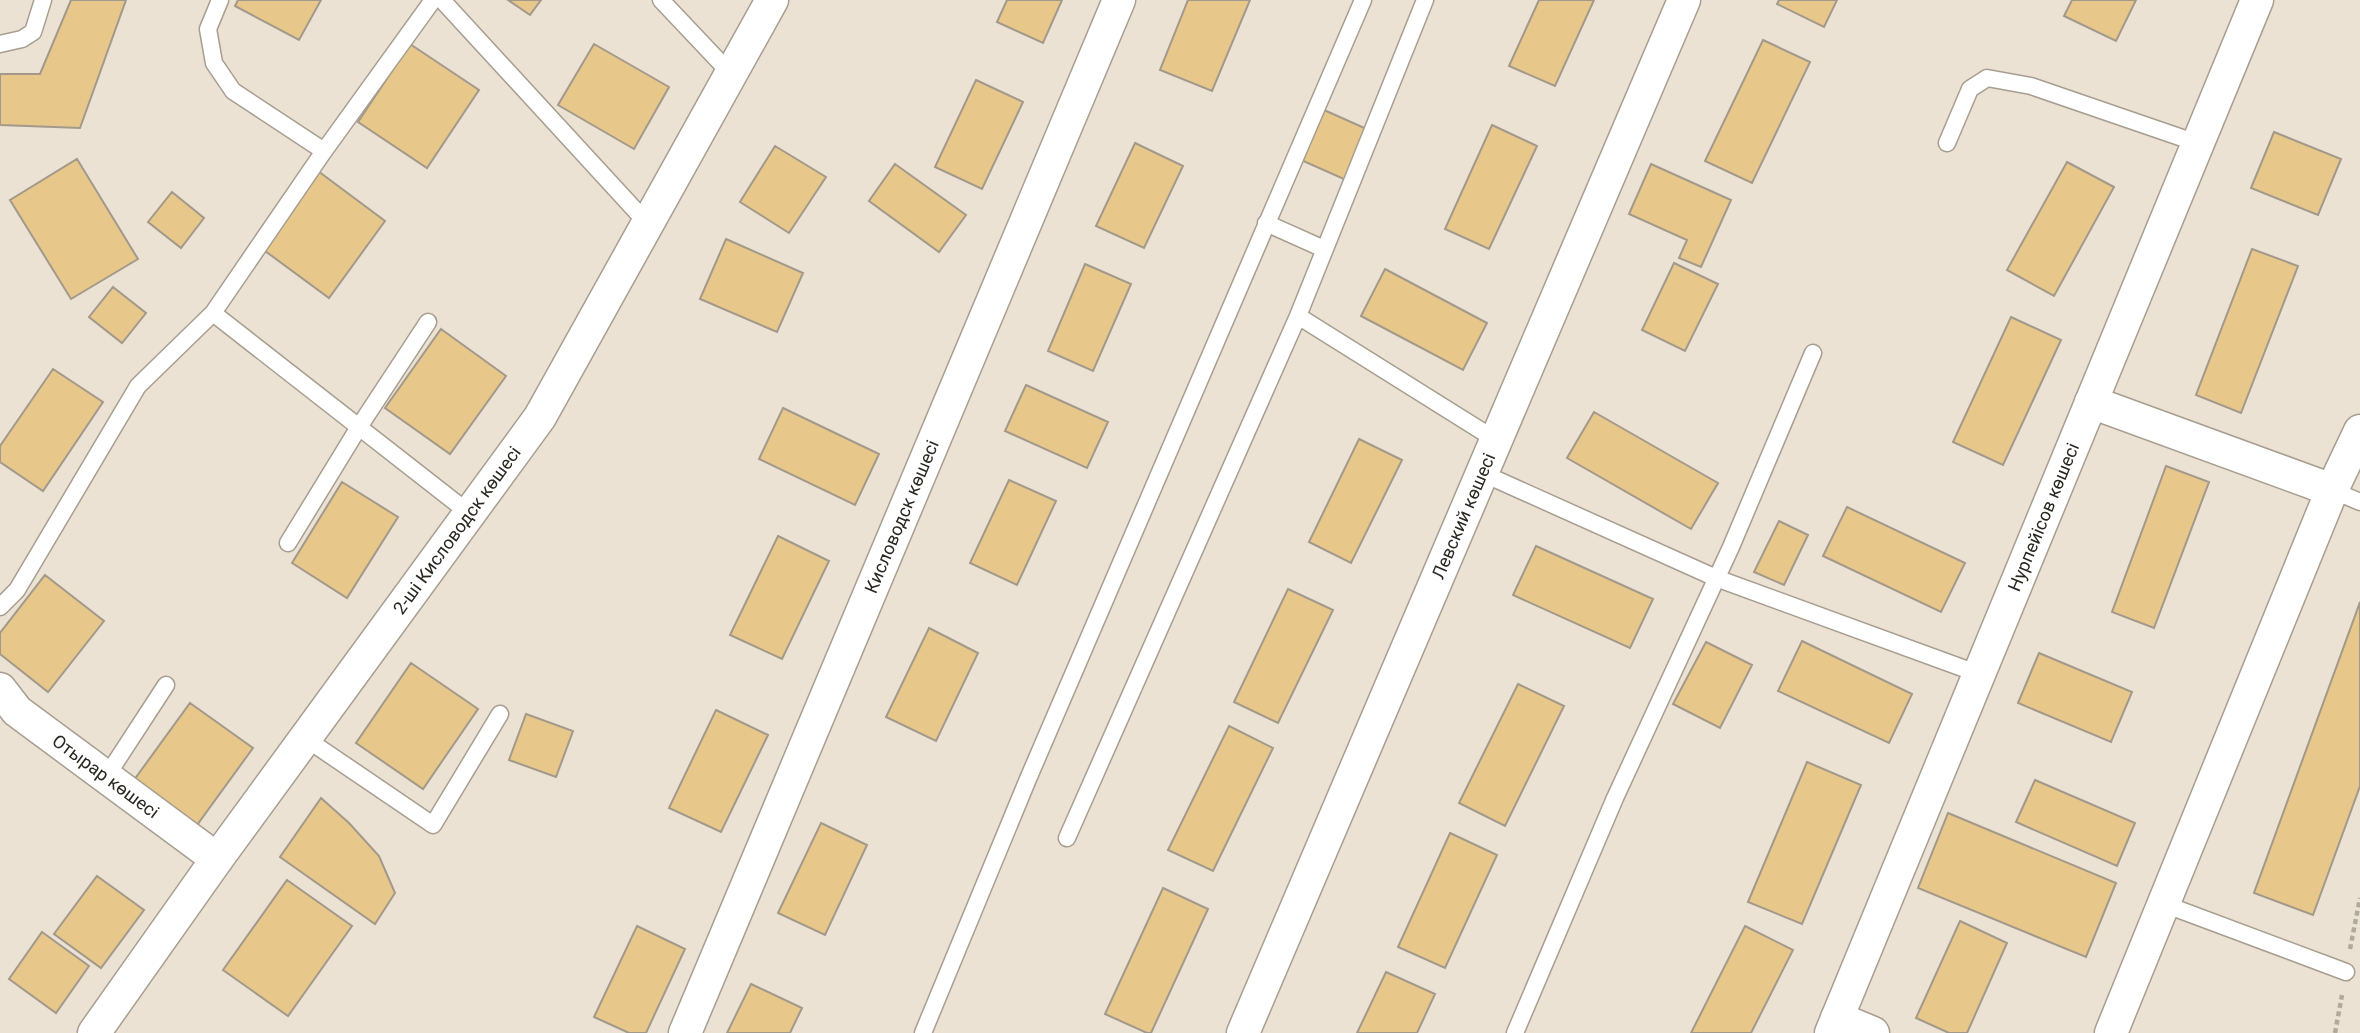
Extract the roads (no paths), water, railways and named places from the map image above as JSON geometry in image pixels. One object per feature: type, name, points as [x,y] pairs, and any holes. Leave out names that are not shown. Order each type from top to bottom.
[{"type":"street","name":"2-ші Кисловодск көшесі","points":[[94,1033],[217,859],[540,417],[772,0]]},
{"type":"street","name":"Кисловодск көшесі","points":[[685,1033],[1119,0]]},
{"type":"street","name":"Левский көшесі","points":[[1243,1033],[1684,0]]},
{"type":"street","name":"Нурпейісов көшесі","points":[[1834,1026],[2256,0]]},
{"type":"street","points":[[2091,402],[2346,496]]},
{"type":"street","points":[[2111,1033],[2164,904],[2346,496],[2360,431]]},
{"type":"street","name":"Отырар көшесі","points":[[0,689],[17,712],[217,859]]},
{"type":"street","points":[[1834,1026],[1873,1033]]},
{"type":"lane","points":[[0,44],[22,39],[33,32],[43,0]]},
{"type":"lane","points":[[220,0],[208,29],[214,63],[233,91],[324,151]]},
{"type":"lane","points":[[0,607],[17,590],[138,386],[213,313],[324,151],[433,0]]},
{"type":"lane","points":[[442,0],[647,223]]},
{"type":"lane","points":[[661,0],[731,74]]},
{"type":"lane","points":[[923,1033],[1028,779],[1363,0]]},
{"type":"lane","points":[[1067,838],[1298,316],[1425,0]]},
{"type":"lane","points":[[1947,143],[1970,89],[1987,78],[2031,86],[2197,143]]},
{"type":"lane","points":[[1266,223],[1324,249]]},
{"type":"lane","points":[[213,313],[469,513]]},
{"type":"lane","points":[[1298,316],[1496,440]]},
{"type":"lane","points":[[288,543],[428,322]]},
{"type":"lane","points":[[1515,1033],[1615,798],[1716,578],[1813,353]]},
{"type":"lane","points":[[1482,473],[1716,578],[1979,674]]},
{"type":"lane","points":[[106,777],[166,685]]},
{"type":"lane","points":[[305,738],[433,825],[500,714]]},
{"type":"lane","points":[[2164,904],[2346,972]]}]
